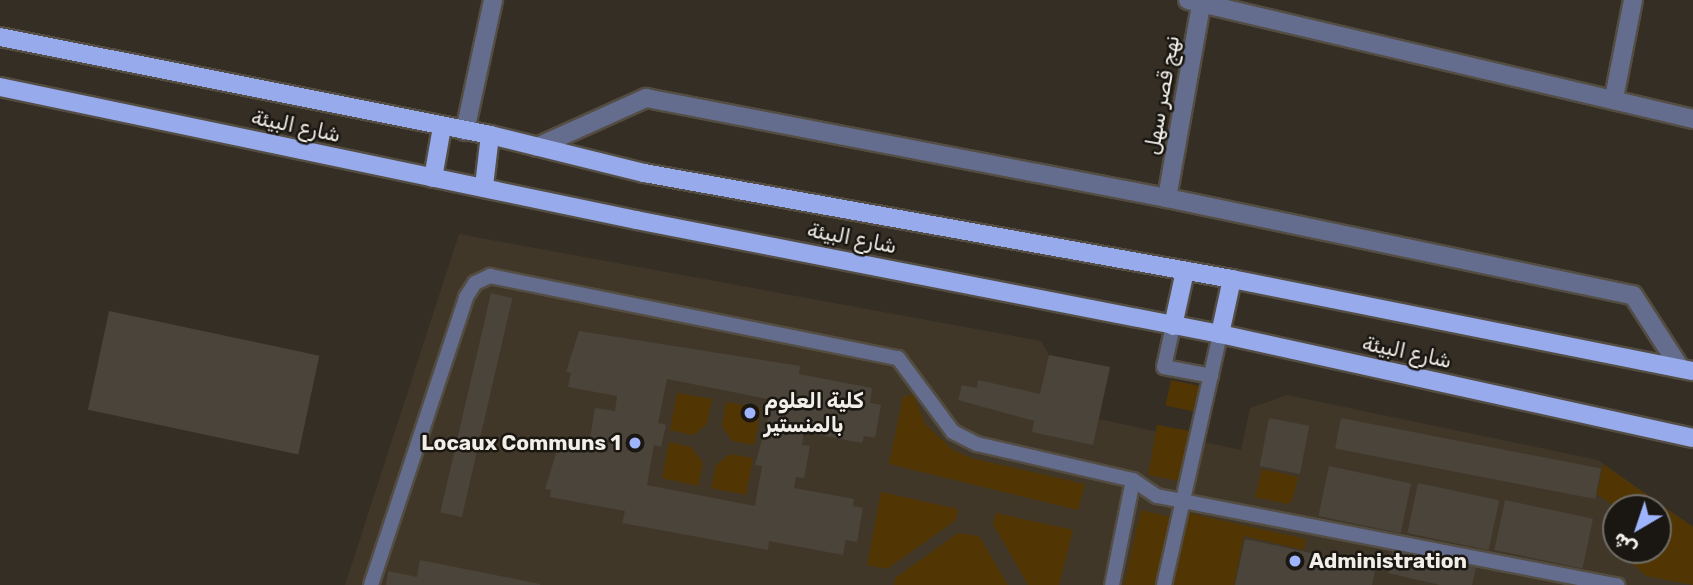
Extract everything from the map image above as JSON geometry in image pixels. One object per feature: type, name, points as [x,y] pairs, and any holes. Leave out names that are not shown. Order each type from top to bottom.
[{"type":"main road","name":"شارع البيئة","points":[[0,37],[490,135],[644,173],[1232,279],[1687,370]]},
{"type":"main road","name":"شارع البيئة","points":[[0,87],[433,178],[1220,334],[1693,438]]},
{"type":"main road","points":[[433,178],[442,127]]},
{"type":"main road","points":[[484,186],[490,135]]},
{"type":"main road","points":[[1173,326],[1185,271]]},
{"type":"main road","points":[[1220,334],[1232,279]]},
{"type":"street","points":[[465,131],[493,0]]},
{"type":"street","points":[[1614,98],[1633,0]]},
{"type":"street","points":[[1197,1],[1614,98],[1693,119]]},
{"type":"street","name":"نهج قصر سهل","points":[[1167,198],[1197,1]]},
{"type":"street","points":[[537,146],[646,98],[1167,198],[1633,296],[1687,370]]},
{"type":"lane","points":[[371,585],[466,297],[475,283],[490,276],[898,358],[953,432],[965,438],[1133,480],[1157,496],[1617,585]]},
{"type":"lane","points":[[1173,326],[1164,367],[1210,376]]},
{"type":"lane","points":[[1164,585],[1220,334]]},
{"type":"lane","points":[[1112,585],[1133,480]]},
{"type":"shaded area","name":"كلية العلوم بالمنستير","points":[[459,234],[1041,341],[1049,355],[1110,367],[1099,419],[1241,450],[1250,408],[1287,395],[1598,460],[1646,494],[1602,494],[1602,564],[1672,564],[1672,512],[1693,527],[1693,585],[345,585]]},
{"type":"shaded area","points":[[1171,380],[1200,386],[1195,412],[1166,405]]},
{"type":"shaded area","points":[[677,393],[712,399],[707,424],[693,435],[670,430]]},
{"type":"shaded area","points":[[913,394],[925,424],[953,450],[971,458],[1085,484],[1078,510],[889,464],[903,397]]},
{"type":"shaded area","points":[[726,402],[761,408],[754,445],[732,441],[722,426]]},
{"type":"shaded area","points":[[1157,425],[1190,431],[1182,481],[1148,475]]},
{"type":"shaded area","points":[[669,442],[691,447],[703,463],[698,486],[662,478]]},
{"type":"shaded area","points":[[730,454],[753,458],[746,495],[711,488],[716,465]]},
{"type":"shaded area","points":[[1603,464],[1646,494],[1602,494],[1602,498],[1597,495]]},
{"type":"shaded area","points":[[1262,469],[1298,477],[1292,501],[1287,504],[1255,497]]},
{"type":"shaded area","points":[[881,492],[958,509],[956,520],[887,569],[867,565]]},
{"type":"shaded area","points":[[1141,510],[1172,517],[1157,585],[1124,585]]},
{"type":"shaded area","points":[[1672,512],[1693,527],[1693,585],[1646,576],[1633,564],[1672,564]]},
{"type":"shaded area","points":[[996,513],[1073,530],[1059,585],[1028,585],[993,524]]},
{"type":"shaded area","points":[[1189,513],[1306,539],[1304,550],[1244,536],[1234,585],[1174,585]]},
{"type":"shaded area","points":[[958,533],[979,536],[1008,585],[894,585],[895,578]]},
{"type":"building","points":[[491,293],[512,298],[462,517],[440,512]]},
{"type":"building","points":[[109,311],[319,356],[298,454],[88,410]]},
{"type":"building","name":"Locaux Communs 1","points":[[579,331],[800,366],[799,374],[872,388],[870,403],[881,405],[875,438],[864,436],[862,443],[804,432],[802,445],[810,446],[804,478],[796,477],[794,488],[854,499],[853,506],[863,508],[857,542],[846,540],[843,555],[769,541],[768,550],[622,523],[625,511],[550,497],[551,490],[545,489],[559,444],[607,452],[609,441],[590,438],[595,408],[615,411],[617,396],[568,387],[571,373],[566,372]],"holes":[[[667,379],[773,400],[755,465],[762,466],[755,506],[647,485],[654,445],[661,447],[666,425],[658,423]]]},
{"type":"building","points":[[1049,355],[1110,367],[1093,445],[1032,432],[1034,421],[958,400],[962,385],[977,388],[978,380],[1040,394]]},
{"type":"building","points":[[1269,418],[1309,426],[1300,474],[1260,466]]},
{"type":"building","points":[[1341,418],[1601,469],[1595,499],[1335,448]]},
{"type":"building","points":[[1329,466],[1411,483],[1401,533],[1318,516]]},
{"type":"building","points":[[1418,483],[1499,500],[1489,550],[1407,533]]},
{"type":"building","points":[[1505,500],[1593,519],[1582,569],[1494,550]]},
{"type":"building","name":"Administration","points":[[1245,539],[1376,567],[1372,585],[1235,585]]},
{"type":"building","points":[[1393,549],[1476,567],[1472,585],[1440,585],[1388,573]]},
{"type":"building","points":[[420,560],[540,585],[386,585],[388,571],[417,577]]},
{"type":"place","name":"كلية العلوم بالمنستير","points":[[750,413]]},
{"type":"place","name":"Locaux Communs 1","points":[[635,443]]},
{"type":"place","name":"Administration","points":[[1295,561]]}]
